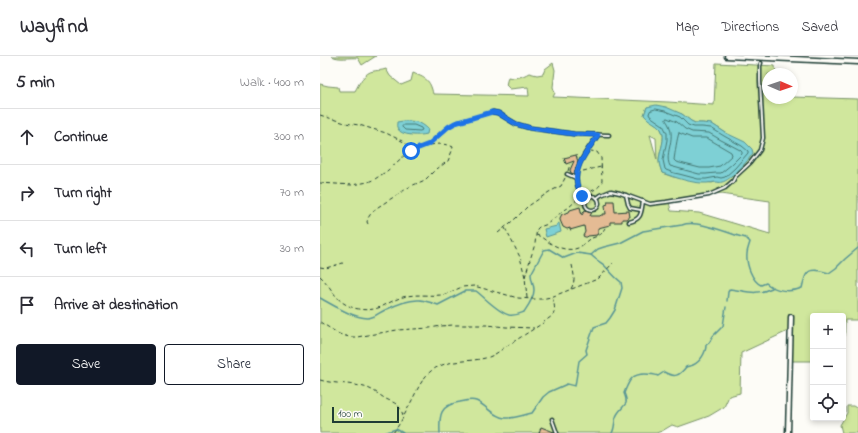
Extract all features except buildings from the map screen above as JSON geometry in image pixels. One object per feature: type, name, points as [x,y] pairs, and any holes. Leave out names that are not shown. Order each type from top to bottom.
[{"type":"street","points":[[727,56],[858,62]]},
{"type":"street","points":[[761,63],[763,57]]},
{"type":"street","points":[[788,433],[791,317]]},
{"type":"lane","points":[[596,198],[611,191],[650,204],[710,195],[725,188],[750,163],[760,150],[763,138],[760,81],[761,63]]},
{"type":"lane","points":[[492,112],[498,113],[516,124],[530,128],[574,134],[609,135]]},
{"type":"lane","points":[[582,196],[578,188],[576,178],[580,163],[598,135]]},
{"type":"lane","points":[[567,174],[576,178]]},
{"type":"lane","points":[[626,195],[630,208],[642,210]]},
{"type":"lane","points":[[590,196],[596,198],[599,202],[599,207],[595,210],[588,209],[585,204],[587,199],[590,196]]},
{"type":"lane","points":[[629,222],[641,215],[643,201]]},
{"type":"lane","points":[[552,419],[558,433]]},
{"type":"path","points":[[320,183],[352,185],[368,182],[382,175],[406,154],[434,140],[448,127],[455,123],[492,112]]},
{"type":"path","points":[[320,115],[386,133],[402,141],[414,150]]},
{"type":"path","points":[[368,224],[368,218],[378,207],[411,186],[425,180],[434,170],[448,160],[453,147],[450,145],[426,145]]},
{"type":"path","points":[[525,277],[535,244],[537,229],[548,224],[576,200],[587,192],[597,188],[601,184],[601,158],[597,152],[588,151]]},
{"type":"path","points":[[498,233],[527,207],[549,192],[561,186],[570,164]]},
{"type":"path","points":[[583,171],[601,167]]},
{"type":"path","points":[[504,228],[520,257],[525,277],[527,299]]},
{"type":"path","points":[[536,235],[539,235],[558,247],[576,249],[591,238],[602,234],[605,228]]},
{"type":"path","points":[[320,267],[326,268],[343,263]]},
{"type":"path","points":[[320,276],[341,301],[351,307],[362,310],[379,308],[392,301],[407,296],[441,295],[462,287],[470,286],[479,286],[527,299],[552,297],[595,280],[613,263]]},
{"type":"path","points":[[570,290],[575,278],[572,265]]},
{"type":"path","points":[[393,433],[422,382],[432,370],[450,362],[473,361],[495,354],[553,315],[555,306],[552,297]]},
{"type":"path","points":[[320,322],[339,334],[349,337],[397,330],[453,325],[488,325],[535,328]]},
{"type":"path","points":[[320,380],[354,385],[373,390],[400,406],[404,416]]},
{"type":"green space","points":[[332,56],[376,56],[362,65],[358,58],[341,58]]},
{"type":"green space","points":[[553,63],[555,70],[553,87],[555,93],[553,97],[714,105],[716,63],[775,66],[775,68],[762,68],[762,104],[798,104],[798,97],[858,99],[858,320],[846,320],[846,313],[810,313],[810,361],[790,361],[790,330],[741,353],[740,393],[729,396],[724,407],[709,416],[678,427],[672,425],[656,433],[320,433],[320,84],[338,87],[339,91],[355,91],[362,79],[367,74],[386,69],[390,76],[401,85],[411,81],[413,73],[424,78],[429,82],[433,94],[529,96],[528,87],[510,89],[506,85],[508,77],[513,78],[524,76],[529,73],[537,75],[543,74],[545,69]],"holes":[[[647,107],[682,114],[695,123],[712,124],[726,133],[717,181],[712,183],[673,177],[662,173],[659,157],[663,133],[659,127],[644,115]],[[650,135],[656,138],[657,160]],[[713,193],[770,201],[770,234],[699,213],[671,211],[669,202]]]},
{"type":"green space","points":[[847,406],[853,406],[858,409],[858,433],[842,433],[840,425],[842,421],[846,421]]},
{"type":"water","points":[[656,105],[666,107],[682,114],[695,123],[712,124],[745,142],[752,149],[753,153],[744,165],[730,178],[721,182],[701,183],[684,180],[662,173],[659,157],[663,133],[659,127],[644,115],[647,107]]},
{"type":"water","points":[[414,121],[422,124],[428,129],[427,134],[416,135],[403,133],[397,128],[397,122]]},
{"type":"water","points":[[559,223],[561,232],[546,237],[544,229],[557,226]]},
{"type":"waterway","points":[[440,433],[442,412],[453,403],[474,400],[501,417],[512,418],[532,413],[543,397],[549,392],[567,384],[575,386],[579,361],[587,354],[586,350],[594,327],[606,323],[610,318],[615,310],[622,288],[621,282],[604,265],[591,255],[598,249],[620,243],[643,231],[689,224],[705,225],[746,238],[750,242],[747,258],[750,272],[755,280],[761,285],[766,283],[774,288],[788,291],[802,288],[806,275],[810,271],[816,270],[829,273],[858,248]]},
{"type":"waterway","points":[[320,298],[355,316],[370,318],[393,306],[407,301],[420,300],[438,305],[465,291],[476,291],[505,314],[515,315],[524,312],[532,299],[534,290],[531,274],[544,250],[549,249],[564,258],[577,253],[591,255]]},
{"type":"waterway","points":[[727,301],[728,292],[730,289],[746,292],[761,292],[772,288]]},
{"type":"waterway","points":[[612,433],[615,419],[626,403],[624,393],[631,379],[640,374],[652,374],[658,376],[664,372],[671,375],[676,375],[686,367],[696,364],[704,354],[706,345],[723,326],[726,307]]},
{"type":"waterway","points":[[384,433],[396,429],[403,433]]},
{"type":"route","points":[[411,151],[429,144],[448,127],[455,123],[492,112],[498,113],[523,127],[574,134],[598,135],[580,163],[576,177],[576,183],[582,196]]}]
